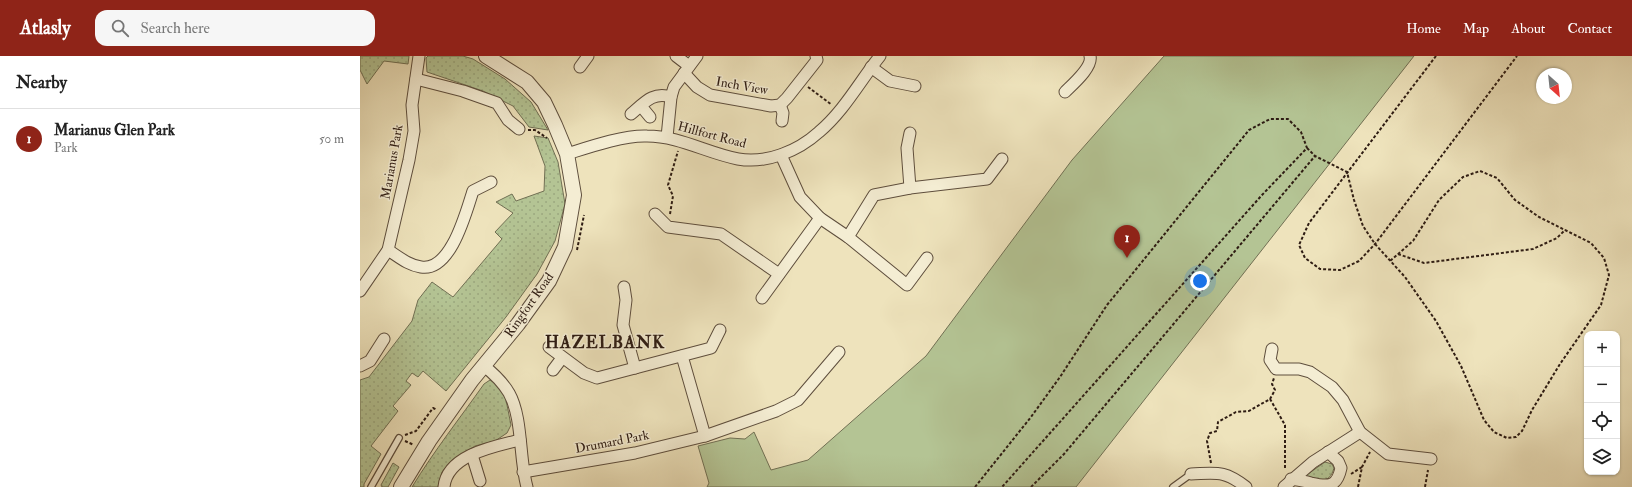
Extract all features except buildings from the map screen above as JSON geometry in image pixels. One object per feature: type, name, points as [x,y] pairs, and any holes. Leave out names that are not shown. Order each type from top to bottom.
[{"type":"street","name":"Marianus Park","points":[[360,291],[388,250],[413,138],[414,131],[412,105],[419,56]]},
{"type":"street","name":"Ringfort Road","points":[[401,487],[429,441],[549,281],[565,247],[574,195],[567,154],[544,102],[527,82],[488,56]]},
{"type":"street","points":[[580,67],[588,56]]},
{"type":"street","name":"Inch View","points":[[676,56],[687,70],[697,87],[710,96],[771,106],[780,105],[787,98],[817,60],[816,56]]},
{"type":"street","points":[[667,138],[671,97],[674,87],[697,56]]},
{"type":"street","name":"Hillfort Road","points":[[567,154],[626,138],[646,136],[667,138],[739,159],[765,159],[781,155],[802,145],[820,132],[839,110],[880,56]]},
{"type":"street","points":[[1065,92],[1088,66],[1091,60],[1090,56]]},
{"type":"street","points":[[871,67],[890,81],[915,86]]},
{"type":"street","points":[[416,79],[463,91],[497,103],[508,120],[519,129]]},
{"type":"street","points":[[631,114],[655,95],[671,97]]},
{"type":"street","name":"Inch View","points":[[780,105],[783,113],[782,121]]},
{"type":"street","points":[[641,106],[650,117]]},
{"type":"street","points":[[910,133],[907,148],[910,188]]},
{"type":"street","points":[[781,155],[800,197],[820,218],[848,237],[907,285],[927,258]]},
{"type":"street","points":[[848,237],[874,196],[910,188],[987,178],[1002,159]]},
{"type":"street","points":[[388,250],[408,263],[422,267],[432,266],[441,260],[453,245],[473,191],[491,182]]},
{"type":"street","points":[[655,214],[668,227],[721,234],[779,274]]},
{"type":"street","points":[[762,298],[820,218]]},
{"type":"street","points":[[624,287],[626,300],[623,325],[635,368]]},
{"type":"street","points":[[549,347],[584,373],[597,378],[711,348],[720,330]]},
{"type":"street","points":[[360,366],[370,362],[384,339]]},
{"type":"street","points":[[1272,350],[1270,360],[1276,369],[1299,369],[1310,372],[1332,387],[1344,400],[1360,432],[1388,454],[1431,459]]},
{"type":"street","name":"Drumard Park","points":[[523,472],[635,453],[705,436],[776,411],[798,400],[839,352]]},
{"type":"street","points":[[682,356],[705,436]]},
{"type":"street","points":[[553,370],[562,358]]},
{"type":"street","points":[[484,366],[492,372],[509,393],[516,414],[523,472],[527,487]]},
{"type":"street","points":[[1288,483],[1313,462],[1360,432]]},
{"type":"street","points":[[444,487],[454,466],[472,455],[488,448],[520,440]]},
{"type":"street","points":[[1288,483],[1324,487],[1334,484],[1337,481],[1341,468],[1338,462],[1328,452]]},
{"type":"street","points":[[472,455],[480,481]]},
{"type":"street","points":[[1191,474],[1223,473],[1246,487]]},
{"type":"lane","points":[[371,487],[399,438]]},
{"type":"lane","points":[[1173,487],[1191,474]]},
{"type":"path","points":[[1436,56],[1309,223],[1299,245],[1305,258],[1320,269],[1340,270],[1359,261],[1375,244],[1518,56]]},
{"type":"path","points":[[801,82],[839,110]]},
{"type":"path","points":[[975,487],[1060,378],[1107,305],[1249,130],[1270,119],[1288,119],[1301,132],[1307,148],[1315,156],[1347,172],[1354,200],[1363,226],[1375,244],[1390,261],[1405,277],[1436,321],[1461,366],[1484,420],[1494,432],[1507,438],[1516,437],[1522,431],[1532,410],[1560,364],[1601,305],[1609,276],[1604,258],[1591,243],[1539,217],[1515,200],[1497,178],[1480,171],[1463,177],[1439,200],[1413,241],[1390,261]]},
{"type":"path","points":[[519,129],[535,130],[548,139]]},
{"type":"path","points":[[668,227],[673,196],[668,185],[681,142]]},
{"type":"path","points":[[1002,487],[1262,195],[1307,148]]},
{"type":"path","points":[[1031,487],[1064,454],[1315,156]]},
{"type":"path","points":[[576,253],[579,247],[584,214]]},
{"type":"path","points":[[1398,254],[1424,263],[1533,250],[1557,238],[1565,230]]},
{"type":"path","points":[[1213,473],[1207,440],[1210,432],[1217,431],[1218,422],[1236,412],[1249,410],[1270,399],[1275,390],[1272,384],[1276,369]]},
{"type":"path","points":[[1270,399],[1284,425],[1285,470],[1288,483]]},
{"type":"path","points":[[399,438],[416,431],[433,408],[437,410],[441,403]]},
{"type":"path","points":[[415,446],[418,440]]},
{"type":"path","points":[[1358,487],[1362,467],[1374,444]]},
{"type":"path","points":[[1425,487],[1431,459]]},
{"type":"green space","points":[[360,56],[409,56],[408,64],[384,61],[367,84],[360,70]]},
{"type":"green space","points":[[428,56],[463,56],[473,59],[505,79],[531,102],[548,130],[529,127],[513,106],[483,91],[427,72],[426,58]]},
{"type":"green space","points":[[1164,56],[1414,56],[1076,487],[707,487],[709,483],[698,446],[730,438],[745,439],[754,432],[771,470],[808,460],[926,356],[1072,160]]},
{"type":"green space","points":[[534,136],[548,138],[558,162],[565,204],[555,241],[537,274],[506,317],[446,391],[423,371],[418,377],[412,373],[406,381],[411,385],[393,406],[398,411],[371,446],[381,454],[364,484],[364,487],[360,487],[360,380],[369,377],[412,321],[418,300],[432,282],[453,297],[502,239],[495,232],[513,213],[496,202],[512,194],[516,201],[544,191],[545,166]]},
{"type":"green space","points":[[490,380],[497,384],[505,395],[511,425],[507,433],[495,441],[475,446],[452,460],[442,472],[439,487],[412,487],[484,384]]},
{"type":"green space","points":[[1325,462],[1332,464],[1334,468],[1329,477],[1319,480],[1305,476]]},
{"type":"green space","points":[[393,463],[399,467],[388,487],[382,487],[381,485]]},
{"type":"place","name":"Marianus Glen Park","points":[[1127,258]]},
{"type":"district","name":"HAZELBANK","points":[[605,342]]}]
